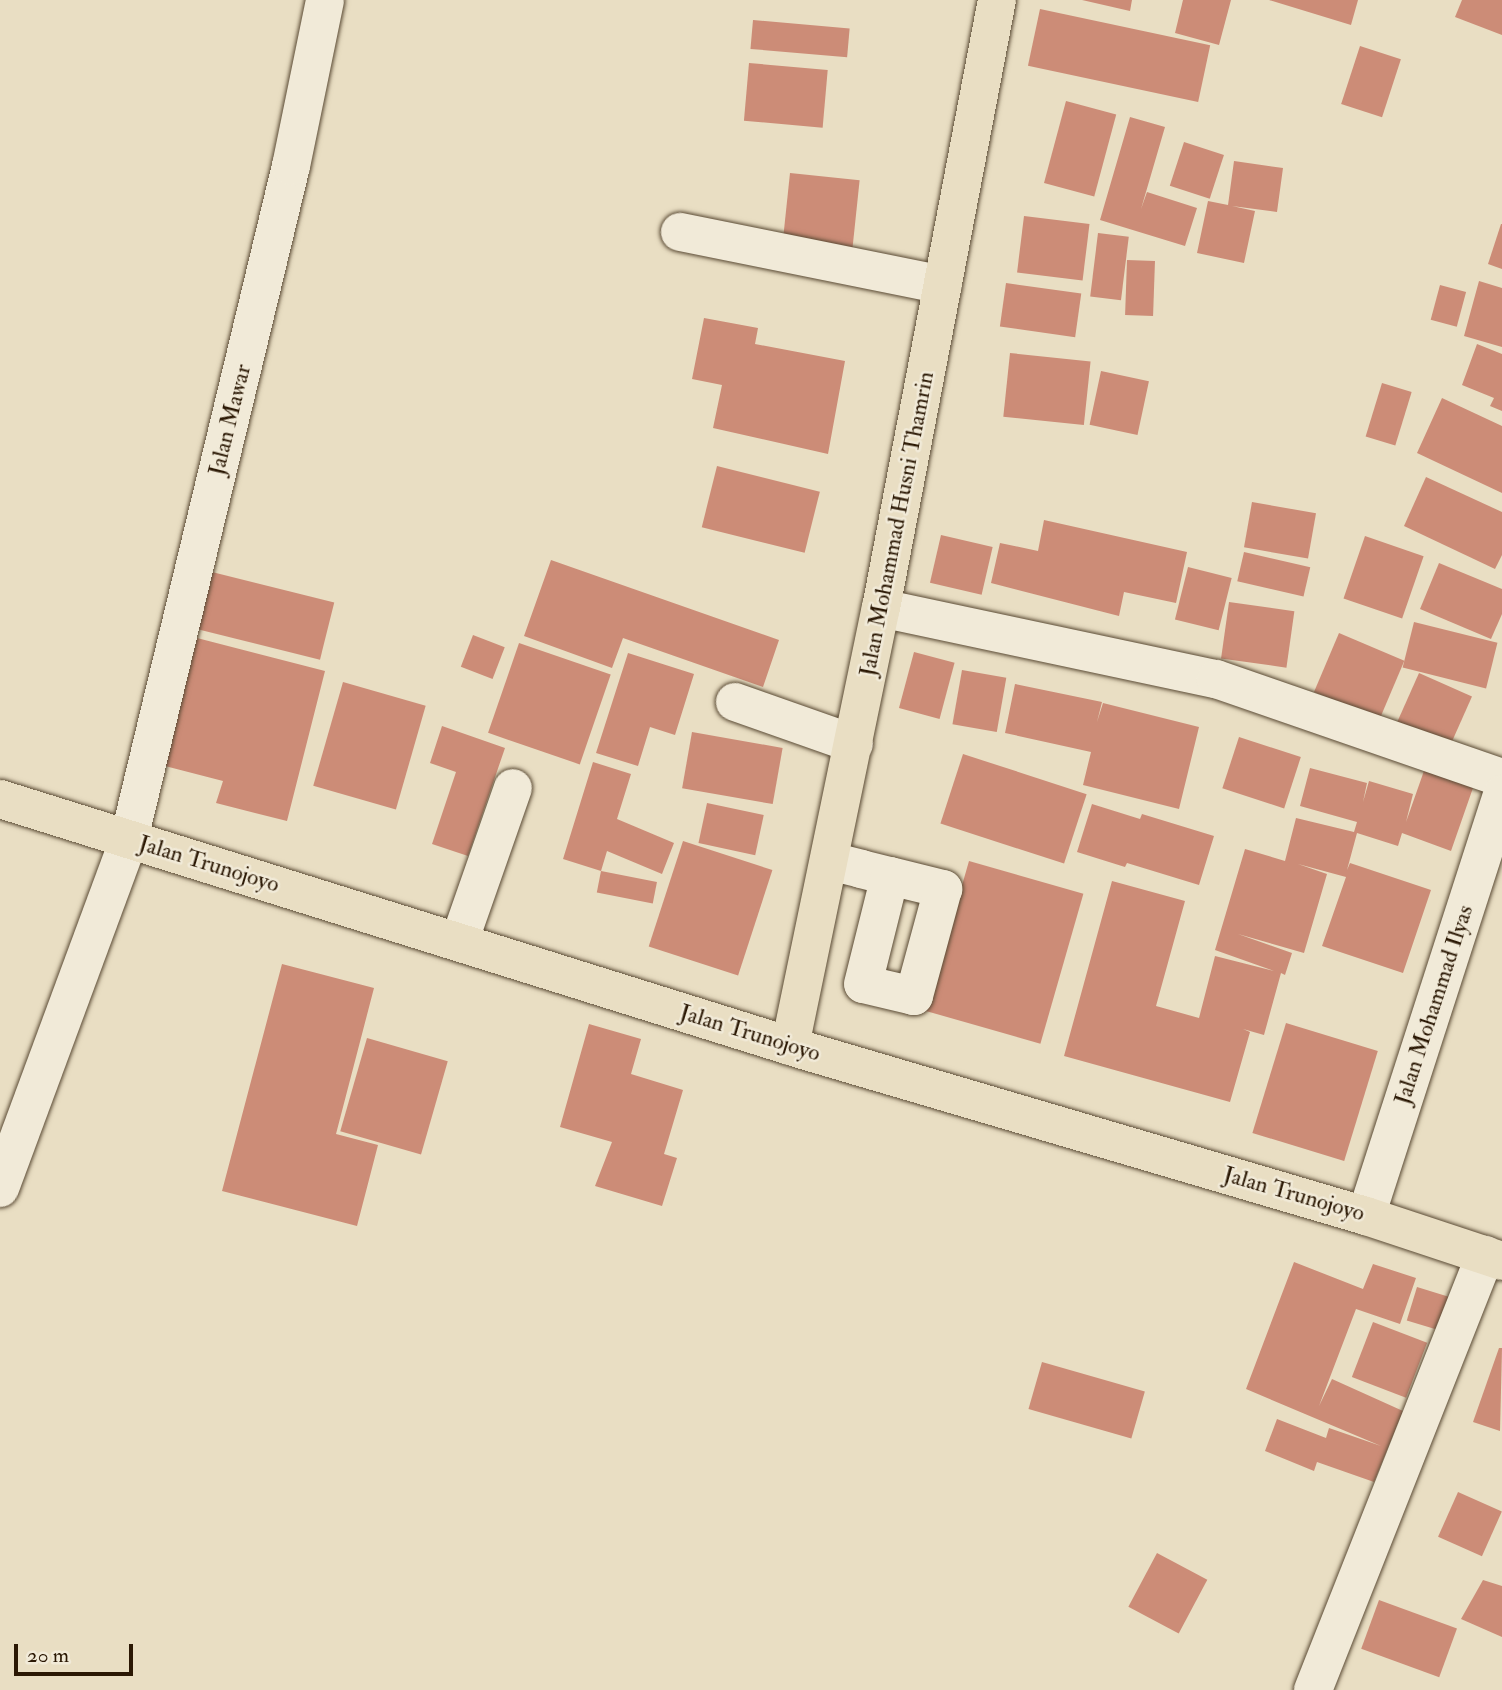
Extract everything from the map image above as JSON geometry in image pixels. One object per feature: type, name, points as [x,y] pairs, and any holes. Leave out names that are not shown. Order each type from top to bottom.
[{"type":"main road","name":"Jalan Mohammad Husni Thamrin","points":[[790,1046],[881,608],[997,0]]},
{"type":"main road","name":"Jalan Trunojoyo","points":[[0,799],[790,1046],[1366,1216],[1494,1258]]},
{"type":"street","name":"Jalan Mawar","points":[[0,1188],[129,839],[291,166],[325,0]]},
{"type":"street","points":[[680,232],[943,285]]},
{"type":"street","points":[[881,608],[1216,679],[1502,778]]},
{"type":"street","points":[[735,702],[854,744]]},
{"type":"street","points":[[459,943],[513,788]]},
{"type":"street","name":"Jalan Mohammad Ilyas","points":[[1366,1216],[1502,794]]},
{"type":"street","points":[[830,862],[890,876]]},
{"type":"street","points":[[1313,1690],[1494,1258]]},
{"type":"building","points":[[1082,0],[1132,0],[1130,11]]},
{"type":"building","points":[[1183,0],[1231,0],[1219,45],[1175,33]]},
{"type":"building","points":[[1269,0],[1358,0],[1351,25]]},
{"type":"building","points":[[1462,0],[1502,0],[1502,35],[1455,17]]},
{"type":"building","points":[[1040,9],[1210,45],[1198,102],[1028,66]]},
{"type":"building","points":[[753,20],[850,28],[847,57],[750,49]]},
{"type":"building","points":[[1360,46],[1401,59],[1382,117],[1341,104]]},
{"type":"building","points":[[749,63],[828,70],[823,128],[744,121]]},
{"type":"building","points":[[1066,101],[1116,114],[1094,197],[1044,183]]},
{"type":"building","points":[[1130,117],[1165,127],[1141,209],[1147,192],[1197,208],[1185,246],[1100,220]]},
{"type":"building","points":[[1184,142],[1224,155],[1210,199],[1170,186]]},
{"type":"building","points":[[1234,161],[1283,168],[1277,212],[1232,206],[1255,211],[1244,263],[1197,253],[1208,201],[1228,205]]},
{"type":"building","points":[[790,173],[860,180],[852,253],[782,246]]},
{"type":"building","points":[[1024,216],[1090,224],[1083,281],[1017,273]]},
{"type":"building","points":[[1502,224],[1502,269],[1488,264]]},
{"type":"building","points":[[1098,233],[1129,237],[1121,300],[1090,297]]},
{"type":"building","points":[[1127,260],[1155,261],[1153,316],[1125,315]]},
{"type":"building","points":[[1479,281],[1502,288],[1502,347],[1464,336]]},
{"type":"building","points":[[1006,283],[1081,294],[1075,337],[1000,327]]},
{"type":"building","points":[[1440,285],[1466,292],[1457,327],[1431,320]]},
{"type":"building","points":[[704,318],[758,328],[755,344],[845,361],[828,454],[713,428],[722,385],[692,379]]},
{"type":"building","points":[[1477,344],[1502,354],[1502,411],[1490,406],[1494,398],[1462,385]]},
{"type":"building","points":[[1010,353],[1091,361],[1084,425],[1003,417]]},
{"type":"building","points":[[1101,371],[1149,381],[1137,435],[1090,425]]},
{"type":"building","points":[[1382,383],[1412,392],[1395,446],[1366,437]]},
{"type":"building","points":[[1442,398],[1502,426],[1502,493],[1417,453]]},
{"type":"building","points":[[717,466],[820,492],[805,553],[702,527]]},
{"type":"building","points":[[1426,477],[1502,512],[1502,555],[1495,569],[1404,526]]},
{"type":"building","points":[[1252,502],[1316,513],[1308,559],[1244,547]]},
{"type":"building","points":[[1044,520],[1187,552],[1176,603],[1124,592],[1119,616],[991,583],[1000,543],[1038,551]]},
{"type":"building","points":[[941,535],[993,547],[982,595],[930,583]]},
{"type":"building","points":[[1365,536],[1424,556],[1402,619],[1344,598]]},
{"type":"building","points":[[1244,552],[1310,567],[1304,597],[1237,581]]},
{"type":"building","points":[[551,560],[779,640],[763,687],[623,638],[612,668],[524,636]]},
{"type":"building","points":[[1439,563],[1502,589],[1502,614],[1491,639],[1420,609]]},
{"type":"building","points":[[1188,567],[1232,578],[1219,630],[1175,619]]},
{"type":"building","points":[[212,572],[334,602],[320,660],[198,629]]},
{"type":"building","points":[[1229,602],[1294,611],[1286,668],[1221,658]]},
{"type":"building","points":[[1414,622],[1497,643],[1486,688],[1403,668]]},
{"type":"building","points":[[1339,633],[1404,661],[1379,720],[1314,692]]},
{"type":"building","points":[[473,635],[505,647],[493,679],[461,667]]},
{"type":"building","points":[[197,638],[325,671],[287,821],[216,803],[223,781],[165,766]]},
{"type":"building","points":[[519,643],[611,675],[580,764],[488,733]]},
{"type":"building","points":[[914,652],[955,663],[940,719],[899,708]]},
{"type":"building","points":[[628,653],[694,674],[675,735],[650,727],[638,766],[596,753]]},
{"type":"building","points":[[962,670],[1006,678],[997,732],[952,724]]},
{"type":"building","points":[[1419,673],[1472,697],[1449,748],[1396,724]]},
{"type":"building","points":[[343,682],[426,706],[396,810],[313,786]]},
{"type":"building","points":[[1015,684],[1102,702],[1097,722],[1103,703],[1199,727],[1179,809],[1083,785],[1091,752],[1005,733]]},
{"type":"building","points":[[442,726],[505,748],[468,856],[432,844],[456,772],[430,763]]},
{"type":"building","points":[[692,732],[783,748],[773,804],[682,788]]},
{"type":"building","points":[[1239,737],[1301,757],[1284,808],[1222,788]]},
{"type":"building","points":[[963,754],[1087,794],[1064,864],[940,823]]},
{"type":"building","points":[[593,762],[631,774],[617,819],[674,843],[662,874],[607,851],[601,871],[563,859]]},
{"type":"building","points":[[1310,768],[1367,783],[1363,802],[1369,781],[1413,794],[1406,822],[1425,768],[1474,785],[1451,851],[1402,833],[1398,846],[1357,833],[1347,870],[1350,863],[1431,890],[1403,973],[1322,946],[1346,877],[1298,864],[1327,874],[1304,953],[1238,934],[1292,953],[1285,975],[1281,973],[1264,1035],[1243,1029],[1250,1032],[1230,1102],[1064,1056],[1112,881],[1185,901],[1156,1006],[1199,1018],[1215,956],[1274,971],[1215,950],[1245,849],[1285,861],[1296,818],[1354,832],[1357,822],[1300,806]]},
{"type":"building","points":[[707,803],[764,815],[755,855],[698,843]]},
{"type":"building","points":[[1092,804],[1140,819],[1142,814],[1214,836],[1199,885],[1127,863],[1125,867],[1077,852]]},
{"type":"building","points":[[683,841],[772,870],[738,976],[649,947]]},
{"type":"building","points":[[969,861],[1083,894],[1040,1044],[926,1011]]},
{"type":"building","points":[[601,871],[657,882],[653,903],[597,893]]},
{"type":"building","points":[[282,964],[374,988],[336,1134],[378,1145],[357,1226],[222,1191]]},
{"type":"building","points":[[1286,1023],[1378,1051],[1344,1161],[1252,1133]]},
{"type":"building","points":[[589,1024],[641,1039],[631,1074],[683,1090],[664,1154],[677,1158],[662,1206],[595,1186],[612,1142],[560,1127]]},
{"type":"building","points":[[367,1038],[448,1061],[421,1154],[340,1131]]},
{"type":"building","points":[[1294,1262],[1363,1289],[1373,1264],[1416,1278],[1400,1324],[1356,1309],[1319,1406],[1332,1379],[1403,1411],[1374,1482],[1317,1462],[1314,1471],[1265,1451],[1277,1419],[1326,1438],[1329,1428],[1381,1446],[1246,1389]]},
{"type":"building","points":[[1417,1287],[1454,1298],[1444,1332],[1407,1320]]},
{"type":"building","points":[[1373,1322],[1427,1343],[1406,1398],[1352,1377]]},
{"type":"building","points":[[1499,1348],[1502,1348],[1500,1431],[1473,1422]]},
{"type":"building","points":[[1042,1362],[1145,1391],[1131,1439],[1028,1409]]},
{"type":"building","points":[[1458,1492],[1502,1512],[1482,1556],[1438,1537]]},
{"type":"building","points":[[1157,1553],[1207,1580],[1179,1634],[1128,1607]]},
{"type":"building","points":[[1483,1580],[1502,1586],[1502,1637],[1461,1619]]},
{"type":"building","points":[[1379,1600],[1457,1628],[1439,1677],[1361,1649]]}]
